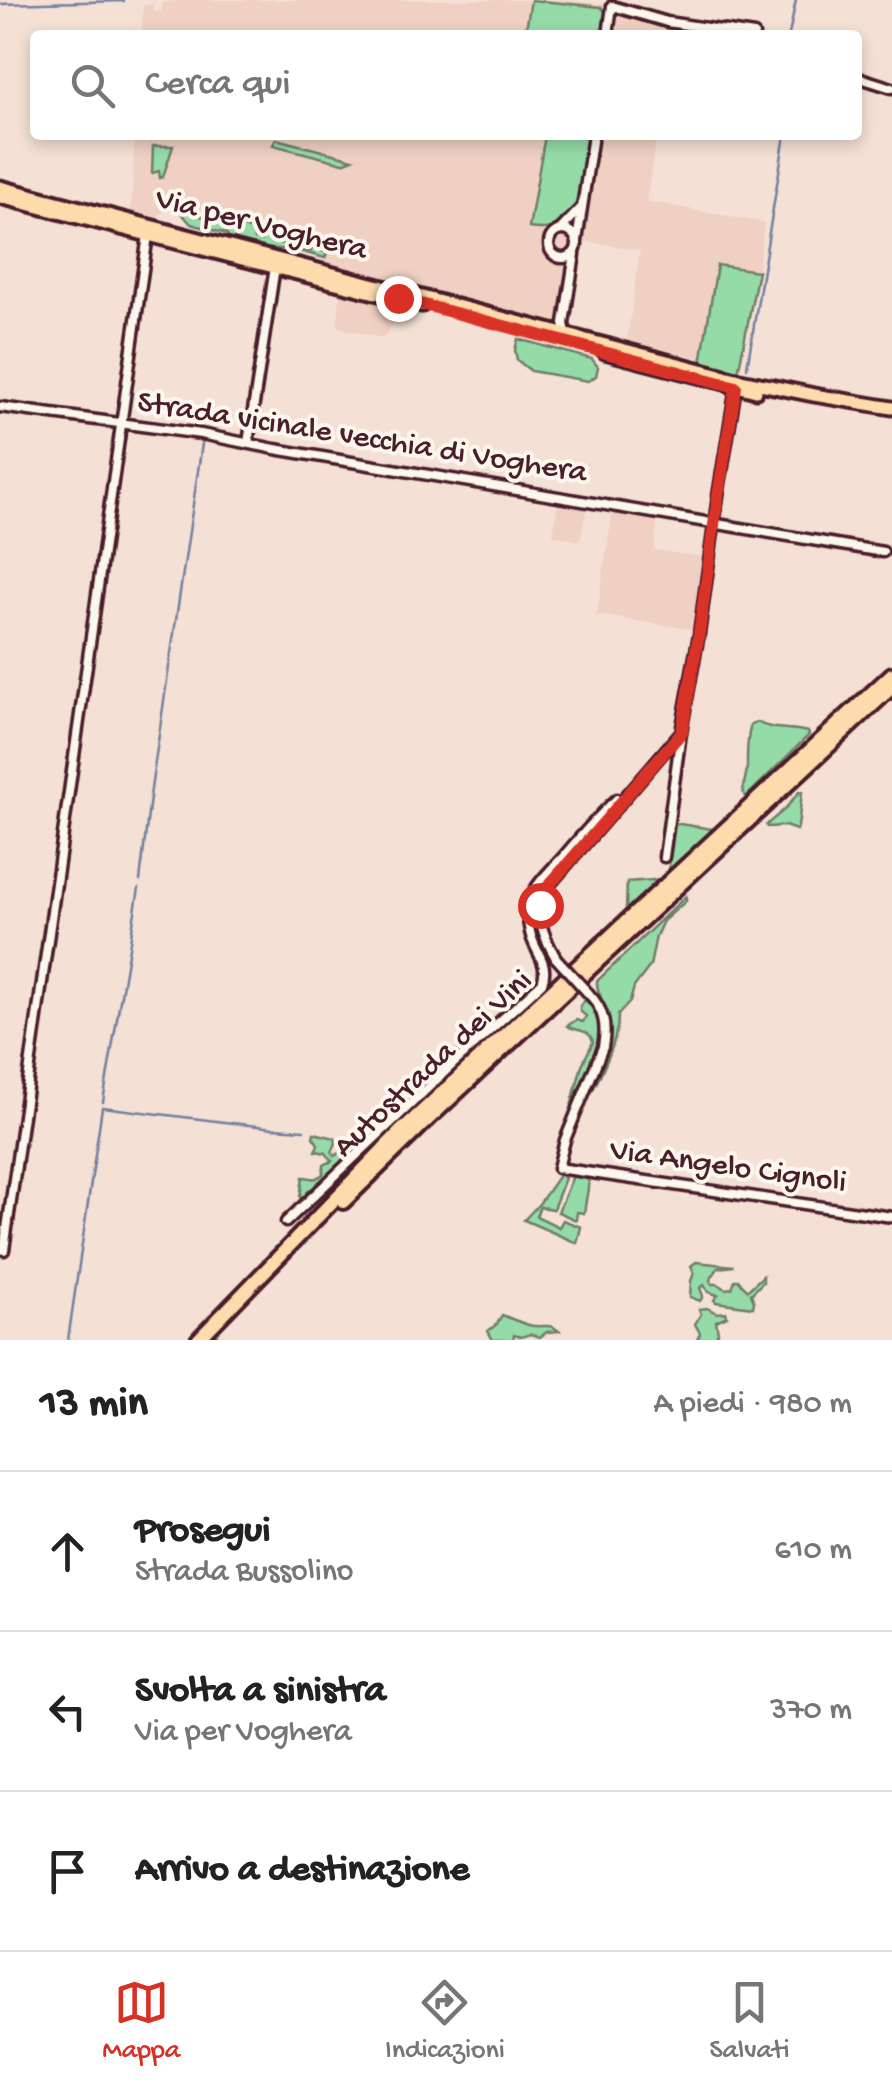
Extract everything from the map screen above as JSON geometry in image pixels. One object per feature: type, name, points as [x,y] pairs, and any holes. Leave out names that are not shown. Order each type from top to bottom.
[{"type":"highway","name":"Autostrada dei Vini","points":[[198,1340],[400,1132],[892,674]]},
{"type":"highway","name":"Autostrada dei Vini","points":[[210,1340],[380,1165],[892,687]]},
{"type":"main road","name":"Via per Voghera","points":[[0,187],[566,334],[739,385]]},
{"type":"main road","name":"Via per Voghera","points":[[0,197],[739,385]]},
{"type":"main road","points":[[739,385],[892,411]]},
{"type":"street","points":[[609,30],[612,6],[667,22],[721,30]]},
{"type":"street","points":[[862,79],[892,88]]},
{"type":"street","points":[[566,334],[564,323],[591,140]]},
{"type":"street","points":[[560,230],[573,234],[576,246],[569,258],[551,253],[550,239],[582,205]]},
{"type":"street","points":[[4,1250],[148,235]]},
{"type":"street","points":[[248,443],[275,267]]},
{"type":"street","points":[[664,858],[739,385]]},
{"type":"street","name":"Strada vicinale vecchia di Voghera","points":[[0,407],[201,434],[882,552]]},
{"type":"street","points":[[286,1222],[542,984],[545,964],[528,921],[533,892],[588,828],[682,732]]},
{"type":"street","name":"Via Angelo Cignoli","points":[[632,787],[546,889],[540,905],[542,931],[556,958],[602,1012],[605,1035],[558,1168],[892,1217]]},
{"type":"shaded area","points":[[563,0],[612,6],[609,30],[142,30],[143,5],[152,4],[155,12],[161,12],[163,3]]},
{"type":"shaded area","points":[[618,10],[674,26],[674,30],[614,30]]},
{"type":"shaded area","points":[[135,140],[591,140],[561,333],[325,264],[324,259],[193,226],[168,197],[162,202],[164,211],[157,217],[131,211]]},
{"type":"shaded area","points":[[598,140],[656,140],[646,201],[764,223],[758,270],[716,264],[701,358],[627,341],[640,250],[582,239]]},
{"type":"shaded area","points":[[344,292],[399,308],[386,336],[340,328],[340,296]]},
{"type":"shaded area","points":[[558,500],[587,505],[580,541],[553,535]]},
{"type":"shaded area","points":[[613,509],[658,516],[654,550],[708,558],[697,630],[597,615]]},
{"type":"green space","points":[[531,0],[601,7],[606,12],[603,30],[526,30]]},
{"type":"green space","points":[[280,140],[353,159],[343,163],[273,145]]},
{"type":"green space","points":[[544,140],[587,140],[577,201],[569,216],[559,225],[529,228]]},
{"type":"green space","points":[[153,146],[173,146],[160,178],[159,171],[152,173]]},
{"type":"green space","points":[[177,208],[193,214],[254,230],[254,239],[262,240],[263,235],[272,237],[272,241],[327,253],[325,258],[288,249],[249,248],[227,234],[191,224]]},
{"type":"green space","points":[[717,265],[758,271],[738,373],[701,363]]},
{"type":"green space","points":[[518,339],[592,359],[598,367],[596,376],[588,381],[531,371],[517,360]]},
{"type":"green space","points":[[757,722],[809,735],[746,797],[743,792],[749,735],[751,724]]},
{"type":"green space","points":[[799,792],[796,830],[767,827],[766,825]]},
{"type":"green space","points":[[671,825],[713,829],[669,871]]},
{"type":"green space","points":[[653,880],[654,884],[626,909],[627,882]]},
{"type":"green space","points":[[686,896],[686,901],[663,921],[650,966],[618,1015],[612,1048],[586,1102],[610,1026],[597,981]]},
{"type":"green space","points":[[584,1001],[598,1012],[601,1039],[579,1098],[572,1103],[593,1042],[586,1032],[567,1026],[576,1020],[583,1022],[586,1016],[580,1006]]},
{"type":"green space","points":[[314,1133],[335,1138],[334,1156],[354,1149],[331,1176],[316,1184],[302,1200],[303,1177],[323,1174],[324,1165],[332,1161],[326,1153],[316,1151]]},
{"type":"green space","points":[[560,1174],[565,1178],[553,1209],[540,1207],[536,1216],[559,1227],[563,1220],[581,1227],[577,1243],[524,1220]]},
{"type":"green space","points":[[573,1176],[589,1182],[584,1213],[577,1212],[576,1220],[558,1212]]},
{"type":"green space","points":[[696,1262],[734,1266],[718,1268],[710,1280],[726,1289],[738,1280],[748,1290],[763,1276],[763,1282],[751,1294],[753,1307],[716,1302],[718,1295],[708,1292],[704,1285],[700,1288],[700,1301],[690,1297],[694,1273],[691,1266]]},
{"type":"green space","points":[[699,1309],[726,1312],[727,1316],[716,1321],[715,1338],[697,1340],[700,1333],[695,1324],[701,1314]]},
{"type":"green space","points":[[502,1315],[559,1331],[540,1337],[514,1335],[513,1340],[493,1340],[488,1331]]},
{"type":"waterway","points":[[790,30],[796,0]]},
{"type":"waterway","points":[[0,4],[124,1]]},
{"type":"waterway","points":[[862,84],[892,93]]},
{"type":"waterway","points":[[747,368],[784,140]]},
{"type":"waterway","points":[[140,881],[203,437]]},
{"type":"waterway","points":[[103,1102],[139,888]]},
{"type":"waterway","points":[[68,1340],[102,1107],[304,1130]]},
{"type":"route","points":[[398,298],[736,387],[682,732],[546,889],[540,905]]}]
